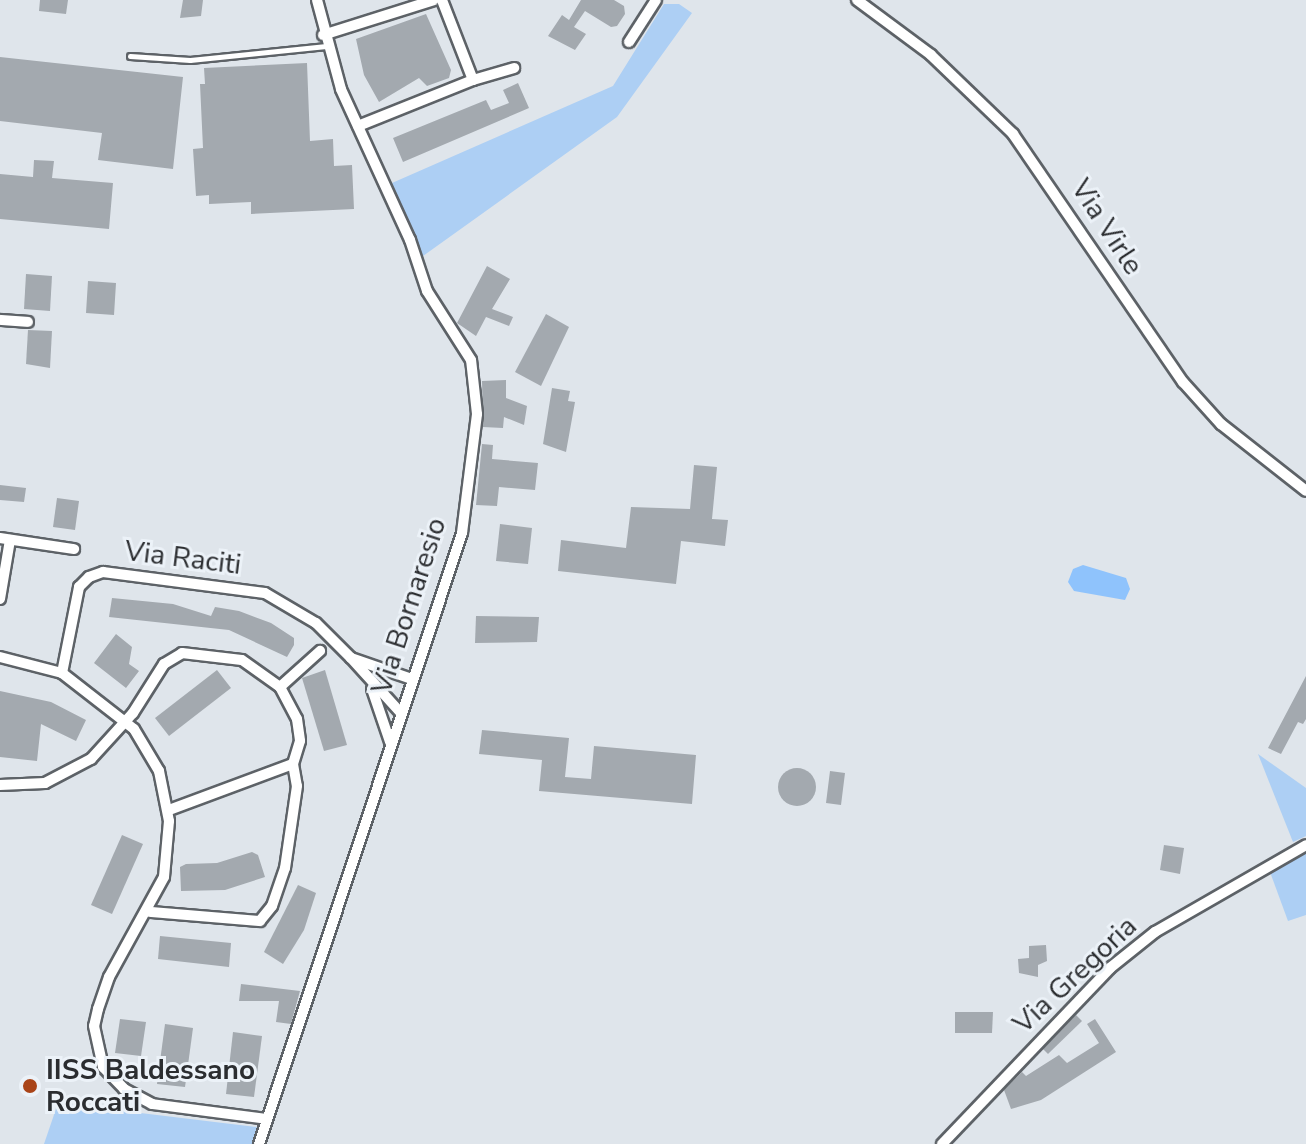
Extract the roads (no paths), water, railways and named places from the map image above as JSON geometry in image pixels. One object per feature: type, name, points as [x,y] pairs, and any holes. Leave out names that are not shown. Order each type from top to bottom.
[{"type":"street","name":"Via Bornaresio","points":[[259,1144],[462,533],[477,414],[471,360],[427,291],[324,41],[317,0]]},
{"type":"street","points":[[324,41],[434,0]]},
{"type":"street","points":[[442,0],[473,80]]},
{"type":"street","points":[[629,42],[656,0]]},
{"type":"street","name":"Via Virle","points":[[857,0],[931,55],[1013,134],[1183,382],[1221,424],[1306,491]]},
{"type":"street","points":[[358,126],[473,80],[514,68]]},
{"type":"street","points":[[0,320],[28,322]]},
{"type":"street","points":[[0,599],[5,539],[74,549]]},
{"type":"street","name":"Via Raciti","points":[[62,673],[79,587],[89,577],[103,572],[265,593],[316,623],[400,712]]},
{"type":"street","points":[[280,687],[320,651]]},
{"type":"street","points":[[0,785],[45,783],[91,759],[126,721],[164,664],[182,653],[242,660],[280,687],[297,719],[299,753],[293,764],[297,786],[285,868],[272,906],[260,921],[150,912]]},
{"type":"street","points":[[0,657],[62,673],[126,721],[159,771],[169,810],[164,877],[150,912],[109,977],[98,1009],[94,1026],[103,1067],[124,1089],[152,1104],[267,1119]]},
{"type":"street","name":"Via Raciti","points":[[351,658],[412,679]]},
{"type":"street","points":[[366,676],[390,743]]},
{"type":"street","points":[[169,810],[293,764]]},
{"type":"street","name":"Via Gregoria","points":[[942,1144],[1121,959],[1155,932],[1306,845]]},
{"type":"lane","points":[[130,56],[190,60],[324,41]]},
{"type":"place","name":"IISS Baldessano Roccati","points":[[30,1086]]}]
